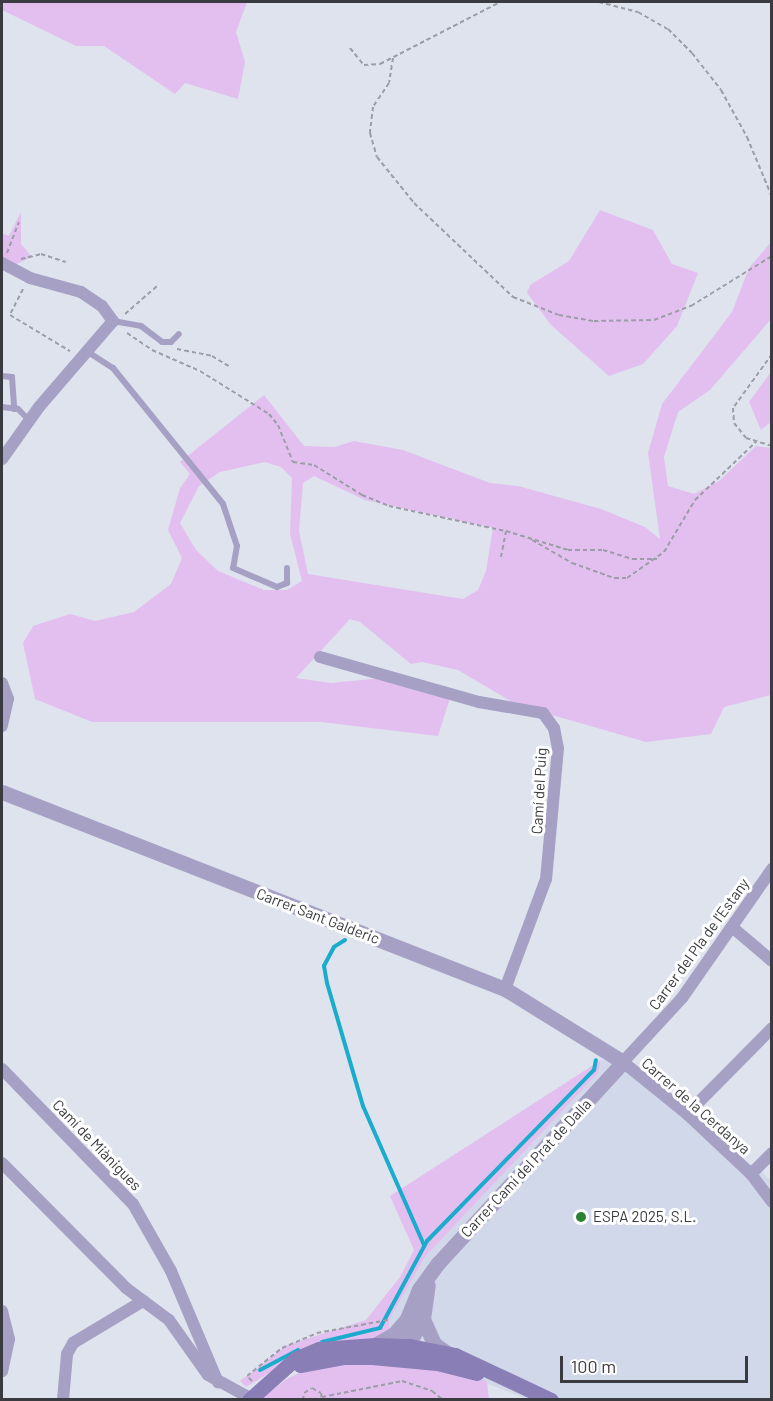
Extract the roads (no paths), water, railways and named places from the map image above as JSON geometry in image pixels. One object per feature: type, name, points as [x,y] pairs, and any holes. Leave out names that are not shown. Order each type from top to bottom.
[{"type":"main road","points":[[250,1399],[294,1359],[319,1349],[410,1346],[447,1353],[505,1375],[551,1400]]},
{"type":"main road","points":[[274,1375],[299,1365],[344,1357],[405,1360],[464,1369],[533,1391]]},
{"type":"street","points":[[2,459],[29,420],[113,321],[102,306],[81,292],[30,278],[4,264]]},
{"type":"street","name":"Camí del Puig","points":[[320,657],[479,702],[543,713],[554,728],[558,748],[546,879],[505,989]]},
{"type":"street","points":[[2,683],[8,699],[2,726]]},
{"type":"street","name":"Carrer Sant Galderic","points":[[2,792],[505,989],[623,1062]]},
{"type":"street","name":"Carrer del Pla de l'Estany","points":[[623,1062],[677,1004],[771,869]]},
{"type":"street","points":[[732,927],[771,961]]},
{"type":"street","points":[[687,1114],[771,1028]]},
{"type":"street","name":"Carrer de la Cerdanya","points":[[623,1062],[687,1114],[751,1174],[771,1202]]},
{"type":"street","name":"Carrer Camí del Prat de Dalla","points":[[415,1319],[429,1275],[623,1062]]},
{"type":"street","name":"Camí de Miànigues","points":[[2,1069],[133,1204],[171,1271],[218,1382]]},
{"type":"street","points":[[751,1174],[771,1153]]},
{"type":"street","points":[[2,1163],[126,1288],[169,1320],[197,1363],[218,1382],[250,1399]]},
{"type":"street","points":[[63,1400],[67,1354],[73,1343],[144,1300]]},
{"type":"street","points":[[2,1311],[9,1339],[2,1371]]},
{"type":"street","points":[[375,1346],[415,1319]]},
{"type":"street","points":[[410,1346],[415,1319]]},
{"type":"street","points":[[415,1319],[435,1344],[447,1353]]},
{"type":"street","points":[[344,1357],[365,1351],[397,1352],[410,1346]]},
{"type":"street","points":[[410,1346],[417,1354],[450,1361],[464,1369]]},
{"type":"lane","points":[[113,321],[141,326],[162,342],[171,342],[179,334]]},
{"type":"lane","points":[[86,355],[113,368],[223,504],[237,546],[233,568],[277,587],[287,583],[287,568]]},
{"type":"lane","points":[[2,376],[12,377],[14,409]]},
{"type":"lane","points":[[2,407],[14,409],[29,420]]},
{"type":"waterway","points":[[345,940],[334,947],[324,966],[327,983],[363,1106],[424,1245]]},
{"type":"waterway","points":[[322,1342],[380,1328],[427,1241],[594,1070],[596,1060]]},
{"type":"waterway","points":[[260,1370],[298,1350]]},
{"type":"place","name":"ESPA 2025, S.L.","points":[[581,1217]]}]
